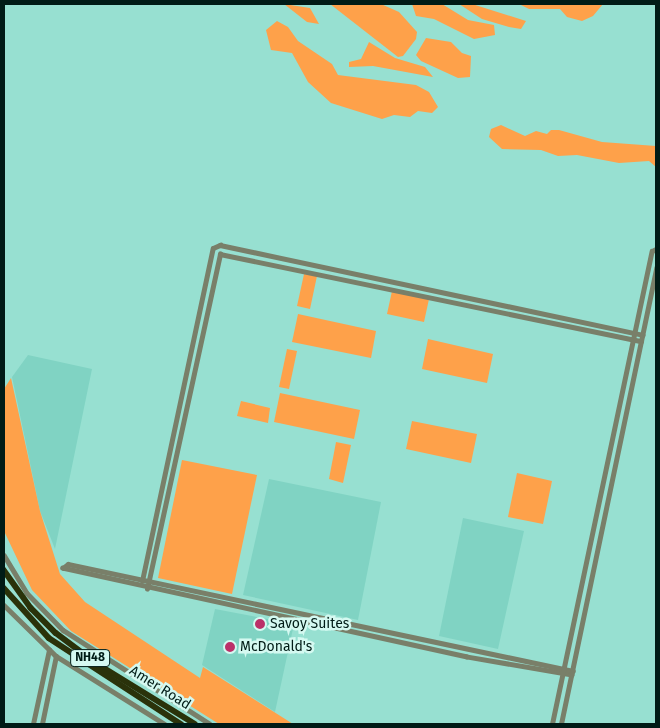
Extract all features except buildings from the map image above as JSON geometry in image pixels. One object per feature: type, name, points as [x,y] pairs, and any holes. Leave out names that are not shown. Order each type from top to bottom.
[{"type":"highway","name":"Amer Road","points":[[4,570],[31,608],[56,632],[96,663],[195,724]]},
{"type":"highway","name":"Amer Road","points":[[4,588],[49,638],[181,724]]},
{"type":"street","points":[[141,588],[213,248],[220,245],[643,335]]},
{"type":"street","points":[[552,724],[652,251],[656,249]]},
{"type":"street","points":[[148,589],[220,254],[641,342]]},
{"type":"street","points":[[561,724],[656,268]]},
{"type":"street","points":[[4,555],[27,593],[63,630],[210,724]]},
{"type":"street","points":[[563,672],[68,564],[64,568],[141,588],[563,672],[573,673]]},
{"type":"street","points":[[4,605],[56,656],[164,724]]},
{"type":"street","points":[[33,724],[49,650]]},
{"type":"street","points":[[42,724],[56,656]]},
{"type":"shaded area","points":[[284,4],[310,8],[319,24],[307,22]]},
{"type":"shaded area","points":[[330,4],[381,4],[399,12],[417,32],[416,39],[403,56],[398,57]]},
{"type":"shaded area","points":[[412,4],[442,4],[468,20],[494,25],[495,35],[474,39],[434,19],[416,16]]},
{"type":"shaded area","points":[[459,4],[472,4],[526,21],[521,29],[509,27],[482,19]]},
{"type":"shaded area","points":[[519,4],[603,4],[593,16],[582,21],[567,17],[560,9],[529,9]]},
{"type":"shaded area","points":[[277,21],[288,27],[298,41],[332,64],[338,75],[416,85],[429,92],[438,107],[432,113],[418,111],[410,117],[394,115],[382,119],[331,103],[308,82],[292,53],[271,50],[266,30]]},
{"type":"shaded area","points":[[426,38],[451,42],[462,53],[471,56],[470,77],[458,78],[421,61],[416,55]]},
{"type":"shaded area","points":[[369,42],[395,58],[425,67],[433,77],[373,66],[349,67],[349,62],[361,59]]},
{"type":"shaded area","points":[[501,125],[525,136],[536,131],[547,134],[551,130],[559,130],[602,142],[656,146],[656,167],[649,161],[619,163],[577,155],[558,156],[541,150],[502,149],[489,137],[491,129]]},
{"type":"shaded area","points":[[304,274],[317,276],[310,309],[297,306]]},
{"type":"shaded area","points":[[392,291],[429,299],[424,322],[387,314]]},
{"type":"shaded area","points":[[298,314],[376,331],[371,358],[292,342]]},
{"type":"shaded area","points":[[428,339],[493,354],[487,383],[422,369]]},
{"type":"shaded area","points":[[287,349],[297,351],[289,389],[279,387]]},
{"type":"shaded area","points":[[28,355],[92,369],[55,549],[40,511],[12,377]]},
{"type":"shaded area","points":[[11,378],[40,511],[60,574],[85,602],[200,678],[203,667],[293,724],[219,724],[71,631],[32,590],[4,531],[4,389]]},
{"type":"shaded area","points":[[280,393],[360,410],[354,439],[274,422]]},
{"type":"shaded area","points":[[241,401],[270,408],[268,423],[237,416]]},
{"type":"shaded area","points":[[412,421],[477,434],[471,463],[406,449]]},
{"type":"shaded area","points":[[336,442],[351,445],[343,483],[329,479]]},
{"type":"shaded area","points":[[182,460],[257,475],[232,594],[158,578]]},
{"type":"shaded area","points":[[517,473],[552,481],[543,524],[508,517]]},
{"type":"shaded area","points":[[269,479],[381,502],[358,620],[243,595]]},
{"type":"shaded area","points":[[463,518],[524,531],[498,649],[439,636]]},
{"type":"shaded area","points":[[215,609],[294,624],[275,712],[202,665]]},
{"type":"place","name":"Savoy Suites","points":[[260,624]]},
{"type":"place","name":"McDonald's","points":[[230,647]]}]
